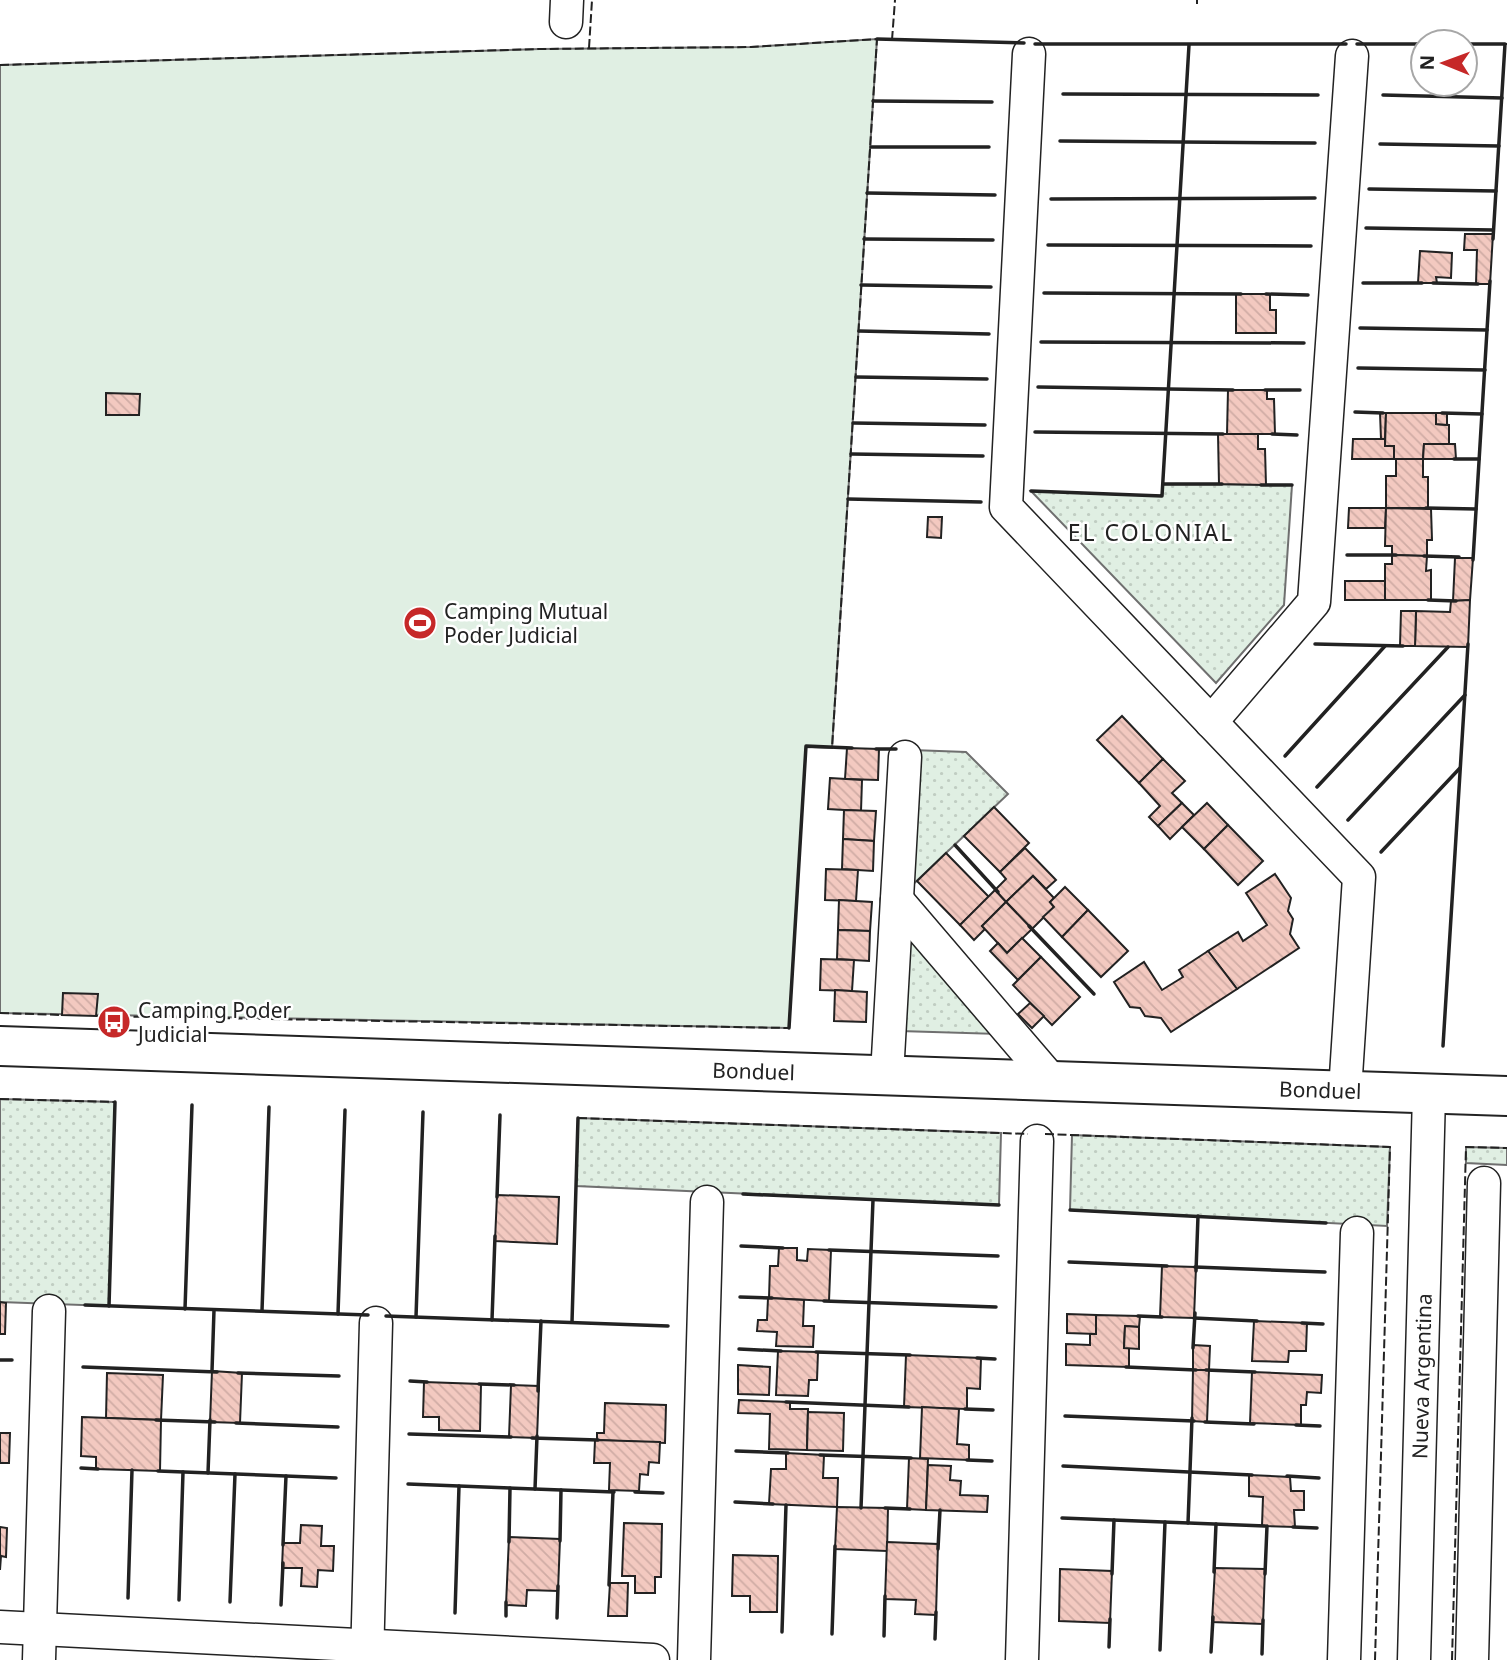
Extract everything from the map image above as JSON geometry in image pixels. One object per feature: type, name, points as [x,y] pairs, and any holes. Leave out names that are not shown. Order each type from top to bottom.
[{"type":"main road","name":"Bonduel","points":[[0,1046],[1507,1096]]},
{"type":"street","points":[[1029,54],[1006,507],[1359,877],[1345,1091]]},
{"type":"street","points":[[1210,722],[1314,602],[1352,56]]},
{"type":"street","points":[[887,1075],[905,757]]},
{"type":"street","points":[[897,900],[1052,1081]]},
{"type":"street","name":"Nueva Argentina","points":[[1414,1660],[1429,1094]]},
{"type":"street","points":[[1022,1660],[1037,1141]]},
{"type":"street","points":[[1472,1660],[1485,1183]]},
{"type":"street","points":[[694,1660],[707,1202]]},
{"type":"street","points":[[1344,1660],[1356,1233]]},
{"type":"street","points":[[40,1645],[49,1311]]},
{"type":"street","points":[[367,1653],[376,1323]]},
{"type":"street","points":[[0,1627],[40,1645],[653,1660]]},
{"type":"green space","name":"Camping Mutual Poder Judicial","points":[[877,39],[832,748],[806,747],[789,1028],[0,1013],[0,65],[540,49],[751,47]]},
{"type":"green space","points":[[1163,484],[1292,485],[1284,605],[1216,683],[1031,491],[1162,496]]},
{"type":"green space","points":[[912,750],[966,752],[1008,794],[904,893]]},
{"type":"green space","points":[[905,926],[998,1034],[900,1031]]},
{"type":"green space","points":[[0,1099],[115,1102],[109,1306],[0,1302]]},
{"type":"green space","points":[[578,1118],[1001,1133],[999,1205],[576,1186]]},
{"type":"green space","points":[[1072,1135],[1390,1147],[1387,1226],[1070,1210]]},
{"type":"green space","points":[[1466,1147],[1507,1148],[1507,1165],[1466,1163]]},
{"type":"building","points":[[1465,234],[1493,234],[1490,284],[1476,284],[1477,250],[1464,250]]},
{"type":"building","points":[[1420,251],[1452,253],[1451,278],[1436,277],[1437,283],[1418,283]]},
{"type":"building","points":[[1236,294],[1270,294],[1270,310],[1276,310],[1276,333],[1236,333]]},
{"type":"building","points":[[1228,390],[1267,390],[1267,399],[1274,399],[1275,434],[1227,434]]},
{"type":"building","points":[[106,393],[140,394],[139,415],[106,415]]},
{"type":"building","points":[[1380,413],[1386,413],[1385,439],[1381,439]]},
{"type":"building","points":[[1386,413],[1436,413],[1436,424],[1449,425],[1449,445],[1424,444],[1423,459],[1394,459],[1394,446],[1385,446]]},
{"type":"building","points":[[1436,413],[1447,413],[1447,425],[1436,424]]},
{"type":"building","points":[[1218,434],[1258,434],[1258,449],[1265,449],[1266,485],[1219,484]]},
{"type":"building","points":[[1353,439],[1385,439],[1385,446],[1394,446],[1394,459],[1352,459]]},
{"type":"building","points":[[1424,444],[1455,444],[1456,459],[1423,459]]},
{"type":"building","points":[[1396,459],[1423,459],[1423,477],[1428,477],[1428,508],[1386,508],[1386,476],[1396,476]]},
{"type":"building","points":[[1349,508],[1386,508],[1385,528],[1348,528]]},
{"type":"building","points":[[1386,508],[1431,509],[1432,540],[1427,540],[1427,556],[1392,555],[1392,546],[1385,546]]},
{"type":"building","points":[[928,517],[942,517],[941,538],[927,537]]},
{"type":"building","points":[[1392,555],[1427,556],[1426,571],[1431,570],[1431,600],[1385,600],[1385,564],[1392,564]]},
{"type":"building","points":[[1455,558],[1473,558],[1470,600],[1453,601]]},
{"type":"building","points":[[1345,581],[1385,581],[1385,600],[1345,600]]},
{"type":"building","points":[[1470,600],[1468,647],[1415,646],[1416,611],[1450,612],[1451,601]]},
{"type":"building","points":[[1401,611],[1416,611],[1415,646],[1400,646]]},
{"type":"building","points":[[1122,716],[1163,759],[1139,783],[1097,740]]},
{"type":"building","points":[[847,748],[879,749],[878,780],[845,779]]},
{"type":"building","points":[[1163,759],[1185,781],[1172,793],[1182,803],[1158,826],[1149,817],[1160,806],[1139,783]]},
{"type":"building","points":[[830,778],[862,780],[861,811],[828,809]]},
{"type":"building","points":[[1182,803],[1194,815],[1170,839],[1158,826]]},
{"type":"building","points":[[1207,803],[1228,825],[1204,849],[1182,827]]},
{"type":"building","points":[[994,807],[1029,843],[1000,872],[964,836]]},
{"type":"building","points":[[844,810],[876,811],[874,841],[843,839]]},
{"type":"building","points":[[1228,825],[1263,861],[1238,885],[1204,849]]},
{"type":"building","points":[[843,839],[874,841],[873,871],[842,869]]},
{"type":"building","points":[[1025,848],[1056,880],[1046,889],[1033,876],[1006,902],[995,890],[1006,879],[1000,872]]},
{"type":"building","points":[[946,853],[989,897],[960,925],[917,881]]},
{"type":"building","points":[[826,869],[858,870],[856,901],[825,900]]},
{"type":"building","points":[[1275,874],[1291,898],[1288,911],[1293,919],[1290,934],[1299,948],[1237,989],[1208,951],[1238,932],[1243,941],[1267,925],[1246,893]]},
{"type":"building","points":[[1033,876],[1054,898],[1050,902],[1054,907],[1032,929],[1006,902]]},
{"type":"building","points":[[1065,887],[1088,910],[1062,937],[1043,917],[1054,907],[1050,902]]},
{"type":"building","points":[[995,890],[1006,902],[982,926],[985,929],[974,940],[960,925]]},
{"type":"building","points":[[839,900],[872,902],[870,931],[838,930]]},
{"type":"building","points":[[1006,902],[1032,929],[1007,953],[982,926]]},
{"type":"building","points":[[1088,910],[1128,951],[1101,977],[1062,937]]},
{"type":"building","points":[[838,930],[870,931],[869,961],[837,959]]},
{"type":"building","points":[[1022,938],[1041,957],[1018,980],[990,951],[998,943],[1007,953]]},
{"type":"building","points":[[1208,951],[1237,989],[1171,1032],[1161,1018],[1145,1016],[1140,1008],[1130,1007],[1114,982],[1144,962],[1162,990],[1183,977],[1179,970]]},
{"type":"building","points":[[1041,957],[1080,997],[1052,1025],[1013,985]]},
{"type":"building","points":[[821,959],[854,960],[852,991],[820,990]]},
{"type":"building","points":[[835,990],[867,992],[866,1022],[834,1021]]},
{"type":"building","points":[[63,993],[98,994],[96,1016],[62,1015]]},
{"type":"building","points":[[1030,1003],[1044,1016],[1032,1028],[1018,1014]]},
{"type":"building","points":[[497,1195],[559,1197],[557,1244],[495,1241]]},
{"type":"building","points":[[779,1248],[797,1248],[797,1260],[807,1261],[808,1249],[831,1250],[829,1301],[769,1298],[770,1266],[778,1266]]},
{"type":"building","points":[[1162,1266],[1196,1267],[1194,1318],[1160,1317]]},
{"type":"building","points":[[768,1298],[804,1300],[803,1326],[814,1326],[813,1347],[776,1346],[777,1332],[757,1331],[758,1320],[767,1320]]},
{"type":"building","points":[[0,1302],[6,1303],[5,1334],[0,1334]]},
{"type":"building","points":[[1067,1314],[1096,1315],[1096,1334],[1067,1333]]},
{"type":"building","points":[[1096,1315],[1140,1316],[1139,1327],[1125,1326],[1124,1348],[1129,1348],[1129,1367],[1066,1365],[1066,1344],[1090,1345],[1090,1334],[1096,1334]]},
{"type":"building","points":[[1254,1321],[1307,1323],[1306,1351],[1289,1351],[1288,1362],[1252,1361]]},
{"type":"building","points":[[1125,1326],[1139,1327],[1139,1349],[1124,1348]]},
{"type":"building","points":[[1193,1345],[1210,1346],[1209,1370],[1193,1370]]},
{"type":"building","points":[[778,1351],[818,1352],[817,1380],[809,1380],[808,1396],[776,1395]]},
{"type":"building","points":[[906,1355],[981,1358],[980,1389],[967,1388],[967,1409],[904,1407]]},
{"type":"building","points":[[738,1365],[770,1367],[769,1395],[738,1394]]},
{"type":"building","points":[[1193,1370],[1209,1370],[1207,1422],[1192,1421]]},
{"type":"building","points":[[212,1371],[242,1373],[240,1423],[210,1422]]},
{"type":"building","points":[[1252,1372],[1322,1375],[1321,1393],[1307,1392],[1306,1405],[1301,1405],[1301,1425],[1250,1423]]},
{"type":"building","points":[[107,1373],[163,1375],[161,1420],[106,1418]]},
{"type":"building","points":[[424,1382],[481,1384],[480,1431],[439,1430],[439,1417],[423,1417]]},
{"type":"building","points":[[511,1385],[539,1386],[537,1438],[509,1437]]},
{"type":"building","points":[[739,1400],[790,1402],[790,1409],[808,1409],[807,1450],[769,1449],[770,1414],[738,1413]]},
{"type":"building","points":[[605,1403],[666,1405],[665,1443],[597,1440],[597,1433],[604,1433]]},
{"type":"building","points":[[922,1407],[959,1409],[957,1444],[969,1445],[969,1460],[920,1458]]},
{"type":"building","points":[[808,1412],[844,1413],[843,1451],[807,1450]]},
{"type":"building","points":[[82,1417],[161,1420],[160,1471],[96,1469],[96,1457],[81,1456]]},
{"type":"building","points":[[0,1433],[10,1433],[9,1463],[0,1463]]},
{"type":"building","points":[[595,1440],[660,1442],[659,1463],[649,1462],[648,1475],[640,1474],[639,1491],[609,1490],[610,1463],[594,1463]]},
{"type":"building","points":[[786,1453],[824,1455],[823,1478],[838,1478],[837,1507],[769,1504],[771,1469],[786,1469]]},
{"type":"building","points":[[909,1458],[928,1459],[926,1510],[907,1509]]},
{"type":"building","points":[[928,1465],[951,1466],[950,1480],[961,1481],[960,1495],[988,1496],[987,1512],[926,1510]]},
{"type":"building","points":[[1249,1475],[1290,1477],[1291,1491],[1304,1491],[1304,1510],[1294,1510],[1295,1527],[1262,1526],[1263,1497],[1249,1496]]},
{"type":"building","points":[[837,1507],[888,1508],[887,1551],[835,1549]]},
{"type":"building","points":[[624,1523],[662,1524],[661,1577],[655,1577],[655,1593],[635,1593],[635,1576],[622,1576]]},
{"type":"building","points":[[301,1525],[322,1526],[321,1546],[334,1546],[333,1571],[318,1570],[317,1587],[301,1586],[302,1568],[282,1568],[283,1543],[300,1543]]},
{"type":"building","points":[[0,1527],[7,1528],[6,1557],[1,1556],[0,1570]]},
{"type":"building","points":[[509,1537],[560,1539],[558,1591],[527,1590],[526,1606],[506,1605]]},
{"type":"building","points":[[887,1542],[938,1544],[936,1615],[915,1614],[916,1600],[885,1599]]},
{"type":"building","points":[[733,1555],[778,1556],[777,1612],[750,1612],[750,1596],[732,1596]]},
{"type":"building","points":[[1215,1568],[1265,1569],[1263,1624],[1212,1622]]},
{"type":"building","points":[[1060,1569],[1112,1571],[1110,1623],[1059,1621]]},
{"type":"building","points":[[610,1583],[628,1583],[627,1616],[608,1616]]},
{"type":"fence","points":[[589,48],[592,0]]},
{"type":"fence","points":[[892,40],[895,0]]},
{"type":"fence","points":[[0,65],[540,49],[751,47],[877,39],[832,748]]},
{"type":"fence","points":[[0,1013],[62,1015]]},
{"type":"fence","points":[[96,1016],[789,1028]]},
{"type":"fence","points":[[0,1099],[115,1102]]},
{"type":"fence","points":[[578,1118],[1028,1134]]},
{"type":"fence","points":[[1045,1134],[1390,1147],[1375,1660]]},
{"type":"fence","points":[[1452,1660],[1466,1147],[1507,1148]]},
{"type":"wall","points":[[877,39],[1024,43]]},
{"type":"wall","points":[[1035,44],[1346,44]]},
{"type":"wall","points":[[1357,44],[1409,44]]},
{"type":"wall","points":[[1479,44],[1505,44],[1493,239]]},
{"type":"wall","points":[[1031,491],[1162,496],[1189,45]]},
{"type":"wall","points":[[1063,94],[1318,95]]},
{"type":"wall","points":[[1383,95],[1502,98]]},
{"type":"wall","points":[[873,101],[992,102]]},
{"type":"wall","points":[[1060,141],[1315,143]]},
{"type":"wall","points":[[1380,144],[1499,146]]},
{"type":"wall","points":[[871,147],[989,147]]},
{"type":"wall","points":[[1369,189],[1496,191]]},
{"type":"wall","points":[[867,193],[995,195]]},
{"type":"wall","points":[[1051,199],[1315,198]]},
{"type":"wall","points":[[1366,228],[1493,230]]},
{"type":"wall","points":[[864,239],[993,240]]},
{"type":"wall","points":[[1048,245],[1311,246]]},
{"type":"wall","points":[[1473,560],[1490,281]]},
{"type":"wall","points":[[1363,283],[1422,283]]},
{"type":"wall","points":[[1433,283],[1478,284]]},
{"type":"wall","points":[[861,285],[991,287]]},
{"type":"wall","points":[[1044,293],[1241,294]]},
{"type":"wall","points":[[1266,294],[1308,295]]},
{"type":"wall","points":[[1360,328],[1487,330]]},
{"type":"wall","points":[[859,331],[989,334]]},
{"type":"wall","points":[[1041,342],[1304,343]]},
{"type":"wall","points":[[1358,368],[1485,370]]},
{"type":"wall","points":[[856,377],[987,379]]},
{"type":"wall","points":[[1038,387],[1233,390]]},
{"type":"wall","points":[[1265,390],[1300,390]]},
{"type":"wall","points":[[1355,412],[1383,413]]},
{"type":"wall","points":[[1442,413],[1482,414]]},
{"type":"wall","points":[[853,423],[985,425]]},
{"type":"wall","points":[[1035,432],[1223,434]]},
{"type":"wall","points":[[1272,434],[1297,435]]},
{"type":"wall","points":[[851,454],[983,456]]},
{"type":"wall","points":[[1454,459],[1479,459]]},
{"type":"wall","points":[[1163,484],[1222,484]]},
{"type":"wall","points":[[1261,485],[1292,485]]},
{"type":"wall","points":[[848,499],[981,502]]},
{"type":"wall","points":[[1426,508],[1476,509]]},
{"type":"wall","points":[[1347,555],[1396,555]]},
{"type":"wall","points":[[1424,556],[1459,557]]},
{"type":"wall","points":[[1428,600],[1456,601]]},
{"type":"wall","points":[[1315,644],[1403,646]]},
{"type":"wall","points":[[1443,1046],[1468,644]]},
{"type":"wall","points":[[1285,756],[1385,646]]},
{"type":"wall","points":[[1317,787],[1448,647]]},
{"type":"wall","points":[[1348,820],[1465,695]]},
{"type":"wall","points":[[789,1028],[806,746],[852,748]]},
{"type":"wall","points":[[876,749],[896,749]]},
{"type":"wall","points":[[1381,852],[1460,768]]},
{"type":"wall","points":[[955,845],[998,892]]},
{"type":"wall","points":[[1029,926],[1094,994]]},
{"type":"wall","points":[[109,1306],[115,1102]]},
{"type":"wall","points":[[185,1309],[192,1105]]},
{"type":"wall","points":[[262,1311],[269,1107]]},
{"type":"wall","points":[[338,1314],[345,1110]]},
{"type":"wall","points":[[416,1317],[423,1112]]},
{"type":"wall","points":[[497,1197],[500,1115]]},
{"type":"wall","points":[[572,1322],[578,1118]]},
{"type":"wall","points":[[743,1194],[999,1205]]},
{"type":"wall","points":[[861,1508],[873,1200]]},
{"type":"wall","points":[[1070,1210],[1326,1223]]},
{"type":"wall","points":[[1196,1271],[1198,1216]]},
{"type":"wall","points":[[492,1320],[495,1236]]},
{"type":"wall","points":[[741,1246],[783,1248]]},
{"type":"wall","points":[[829,1250],[998,1256]]},
{"type":"wall","points":[[1069,1262],[1167,1266]]},
{"type":"wall","points":[[1195,1267],[1325,1272]]},
{"type":"wall","points":[[740,1297],[772,1298]]},
{"type":"wall","points":[[824,1301],[996,1307]]},
{"type":"wall","points":[[85,1305],[368,1315]]},
{"type":"wall","points":[[212,1371],[214,1310]]},
{"type":"wall","points":[[1193,1348],[1195,1313]]},
{"type":"wall","points":[[386,1316],[668,1326]]},
{"type":"wall","points":[[1138,1316],[1162,1317]]},
{"type":"wall","points":[[1194,1318],[1257,1321]]},
{"type":"wall","points":[[538,1391],[541,1321]]},
{"type":"wall","points":[[1302,1323],[1323,1324]]},
{"type":"wall","points":[[739,1349],[781,1351]]},
{"type":"wall","points":[[816,1352],[910,1355]]},
{"type":"wall","points":[[977,1358],[995,1359]]},
{"type":"wall","points":[[0,1360],[12,1360]]},
{"type":"wall","points":[[83,1367],[217,1372]]},
{"type":"wall","points":[[1126,1367],[1196,1370]]},
{"type":"wall","points":[[1206,1370],[1255,1372]]},
{"type":"wall","points":[[238,1373],[339,1376]]},
{"type":"wall","points":[[410,1381],[427,1382]]},
{"type":"wall","points":[[479,1384],[514,1385]]},
{"type":"wall","points":[[786,1402],[909,1407]]},
{"type":"wall","points":[[965,1409],[993,1410]]},
{"type":"wall","points":[[1065,1416],[1194,1421]]},
{"type":"wall","points":[[1188,1523],[1192,1418]]},
{"type":"wall","points":[[156,1420],[215,1422]]},
{"type":"wall","points":[[208,1473],[210,1420]]},
{"type":"wall","points":[[1205,1422],[1254,1424]]},
{"type":"wall","points":[[236,1423],[338,1427]]},
{"type":"wall","points":[[1296,1425],[1320,1426]]},
{"type":"wall","points":[[409,1434],[511,1437]]},
{"type":"wall","points":[[535,1489],[537,1436]]},
{"type":"wall","points":[[532,1438],[598,1440]]},
{"type":"wall","points":[[736,1451],[788,1453]]},
{"type":"wall","points":[[820,1455],[911,1458]]},
{"type":"wall","points":[[967,1460],[992,1461]]},
{"type":"wall","points":[[1063,1466],[1252,1475]]},
{"type":"wall","points":[[81,1468],[98,1469]]},
{"type":"wall","points":[[128,1598],[132,1470]]},
{"type":"wall","points":[[158,1471],[336,1478]]},
{"type":"wall","points":[[179,1600],[183,1472]]},
{"type":"wall","points":[[230,1602],[235,1474]]},
{"type":"wall","points":[[283,1545],[286,1476]]},
{"type":"wall","points":[[1287,1476],[1319,1478]]},
{"type":"wall","points":[[408,1484],[614,1492]]},
{"type":"wall","points":[[455,1613],[459,1486]]},
{"type":"wall","points":[[509,1542],[510,1488]]},
{"type":"wall","points":[[560,1541],[561,1490]]},
{"type":"wall","points":[[609,1585],[613,1492]]},
{"type":"wall","points":[[635,1492],[663,1493]]},
{"type":"wall","points":[[735,1502],[773,1504]]},
{"type":"wall","points":[[782,1632],[786,1505]]},
{"type":"wall","points":[[885,1508],[910,1509]]},
{"type":"wall","points":[[938,1549],[940,1510]]},
{"type":"wall","points":[[1062,1518],[1265,1526]]},
{"type":"wall","points":[[1112,1574],[1114,1520]]},
{"type":"wall","points":[[1160,1650],[1165,1522]]},
{"type":"wall","points":[[1214,1572],[1216,1524]]},
{"type":"wall","points":[[1265,1574],[1267,1526]]},
{"type":"wall","points":[[1293,1527],[1317,1528]]},
{"type":"wall","points":[[832,1634],[835,1546]]},
{"type":"wall","points":[[281,1605],[283,1563]]},
{"type":"wall","points":[[557,1618],[558,1586]]},
{"type":"wall","points":[[884,1636],[885,1596]]},
{"type":"wall","points":[[506,1602],[506,1616]]},
{"type":"wall","points":[[935,1639],[936,1612]]},
{"type":"wall","points":[[1211,1652],[1213,1617]]},
{"type":"wall","points":[[1109,1647],[1110,1619]]},
{"type":"wall","points":[[1262,1654],[1263,1620]]},
{"type":"place","name":"Camping Mutual Poder Judicial","points":[[420,623]]},
{"type":"place","name":"Camping Poder Judicial","points":[[114,1022]]},
{"type":"district","name":"EL COLONIAL","points":[[1151,532]]}]
